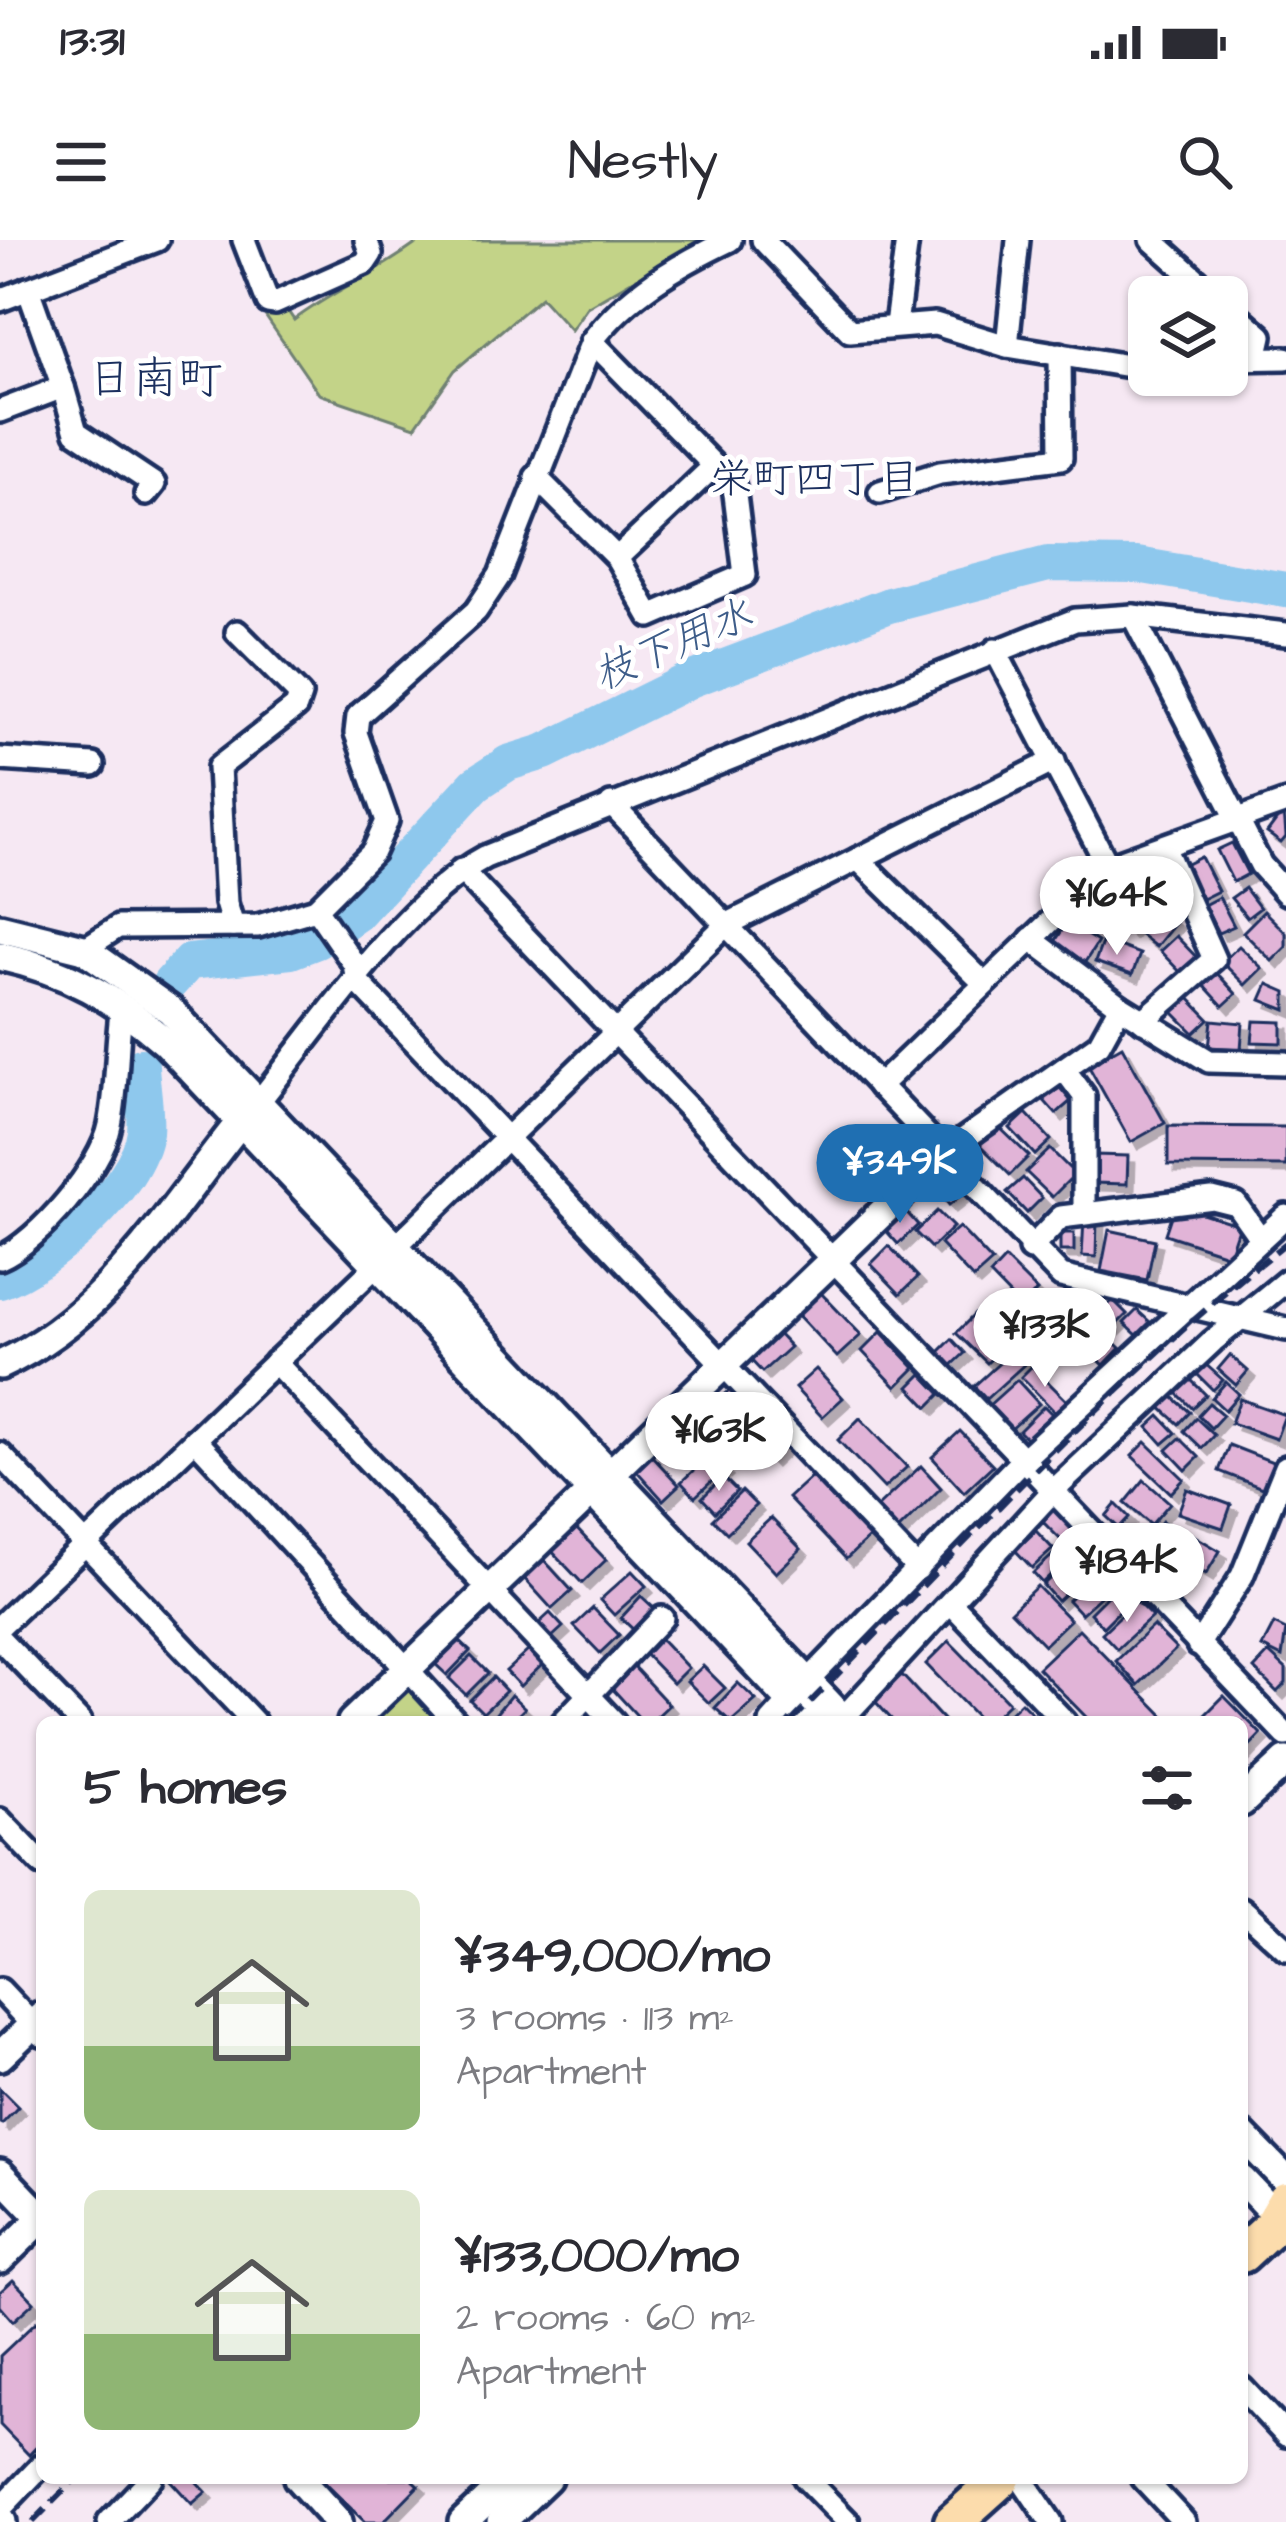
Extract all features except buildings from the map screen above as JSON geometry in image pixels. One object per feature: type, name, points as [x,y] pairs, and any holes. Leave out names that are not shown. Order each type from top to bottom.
[{"type":"highway","points":[[1248,2248],[1283,2215]]},
{"type":"highway","points":[[953,2522],[995,2484]]},
{"type":"street","points":[[0,300],[124,246],[157,240]]},
{"type":"street","points":[[244,240],[268,302],[275,303],[365,263],[371,254],[366,240]]},
{"type":"street","points":[[84,949],[118,927],[258,926],[319,914],[374,852],[387,820],[356,733],[358,716],[476,611],[500,575],[592,341],[650,283],[730,240]]},
{"type":"street","points":[[763,240],[850,332],[935,324],[1007,346],[1128,365]]},
{"type":"street","points":[[896,325],[907,240]]},
{"type":"street","points":[[1007,346],[1018,240]]},
{"type":"street","points":[[1151,240],[1192,276]]},
{"type":"street","points":[[28,289],[76,432],[154,484],[146,494]]},
{"type":"street","points":[[1248,325],[1277,356]]},
{"type":"street","points":[[536,477],[617,558],[650,616],[745,575],[734,486],[592,341]]},
{"type":"street","points":[[880,492],[940,473],[1060,458],[1060,354]]},
{"type":"street","points":[[0,411],[63,387]]},
{"type":"street","points":[[617,558],[714,466]]},
{"type":"street","points":[[1133,616],[1261,866],[1286,893]]},
{"type":"street","points":[[0,1365],[68,1326],[100,1295],[357,982],[420,908],[461,870],[611,804],[1075,620],[1133,616],[1286,634]]},
{"type":"street","points":[[233,926],[226,903],[219,766],[296,707],[300,695],[237,632]]},
{"type":"street","points":[[995,650],[1108,866]]},
{"type":"street","points":[[0,760],[93,765]]},
{"type":"street","points":[[0,1626],[619,1034],[726,925],[1054,761]]},
{"type":"street","points":[[879,1086],[1108,866],[1286,802]]},
{"type":"street","points":[[611,804],[1030,1249],[1061,1276],[1182,1309],[1286,1329]]},
{"type":"street","points":[[1143,1021],[1214,958],[1165,849]]},
{"type":"street","points":[[858,859],[984,982]]},
{"type":"street","points":[[461,870],[1286,1735]]},
{"type":"street","points":[[319,914],[354,964],[357,982],[918,1569]]},
{"type":"street","points":[[0,928],[84,949],[170,1010],[249,1112],[602,1481],[790,1701],[833,1716]]},
{"type":"street","points":[[1031,939],[1120,1006],[1209,1061],[1286,1063]]},
{"type":"street","points":[[0,956],[76,977],[122,1005],[249,1112]]},
{"type":"street","points":[[0,1258],[55,1215],[100,1153],[110,1129],[122,1005]]},
{"type":"street","points":[[358,1716],[944,1153],[1099,1044],[1120,1006]]},
{"type":"street","points":[[1064,1069],[1084,1096],[1084,1212]]},
{"type":"street","points":[[1030,1249],[1061,1217],[1212,1198],[1236,1204],[1260,1238]]},
{"type":"street","points":[[790,1701],[1021,1461],[1286,1216]]},
{"type":"street","points":[[848,1716],[1051,1493],[1286,1281]]},
{"type":"street","points":[[275,1362],[608,1716]]},
{"type":"street","points":[[195,1439],[450,1716]]},
{"type":"street","points":[[0,1454],[248,1716]]},
{"type":"street","points":[[1198,1645],[1242,1576],[1286,1467]]},
{"type":"street","points":[[953,1605],[1060,1716]]},
{"type":"street","points":[[569,1716],[662,1618]]},
{"type":"street","points":[[0,1639],[74,1716]]},
{"type":"street","points":[[1248,1796],[1286,1761]]},
{"type":"street","points":[[0,1820],[36,1858]]},
{"type":"street","points":[[1248,1914],[1286,1949]]},
{"type":"street","points":[[0,1990],[36,2022]]},
{"type":"street","points":[[0,2056],[36,2027]]},
{"type":"street","points":[[1248,2141],[1286,2180]]},
{"type":"street","points":[[0,2174],[36,2212]]},
{"type":"street","points":[[1248,2185],[1283,2215]]},
{"type":"street","points":[[0,2259],[36,2224]]},
{"type":"street","points":[[1248,2395],[1286,2434]]},
{"type":"street","points":[[0,2509],[36,2471]]},
{"type":"street","points":[[109,2522],[146,2484]]},
{"type":"street","points":[[303,2484],[338,2522]]},
{"type":"street","points":[[463,2522],[535,2484]]},
{"type":"street","points":[[811,2484],[848,2522]]},
{"type":"street","points":[[1025,2484],[1052,2522]]},
{"type":"street","points":[[1149,2484],[1184,2522]]},
{"type":"green space","points":[[421,240],[702,240],[587,307],[571,330],[541,297],[455,370],[415,427],[319,394],[264,314],[285,307],[294,320]]},
{"type":"green space","points":[[406,1682],[441,1716],[370,1716]]},
{"type":"waterway","name":"枝下用水","points":[[170,983],[189,962],[291,951],[317,941],[356,914],[476,784],[508,763],[544,752],[690,680],[889,605],[1048,564],[1137,565],[1286,590]]},
{"type":"waterway","name":"枝下用水","points":[[0,1281],[66,1241],[126,1176],[145,1132],[141,1066]]},
{"type":"railway","points":[[797,1716],[1092,1414],[1286,1243]]},
{"type":"railway","points":[[33,2522],[70,2484]]},
{"type":"district","name":"日南町","points":[[155,377]]},
{"type":"district","name":"栄町四丁目","points":[[815,477]]}]
